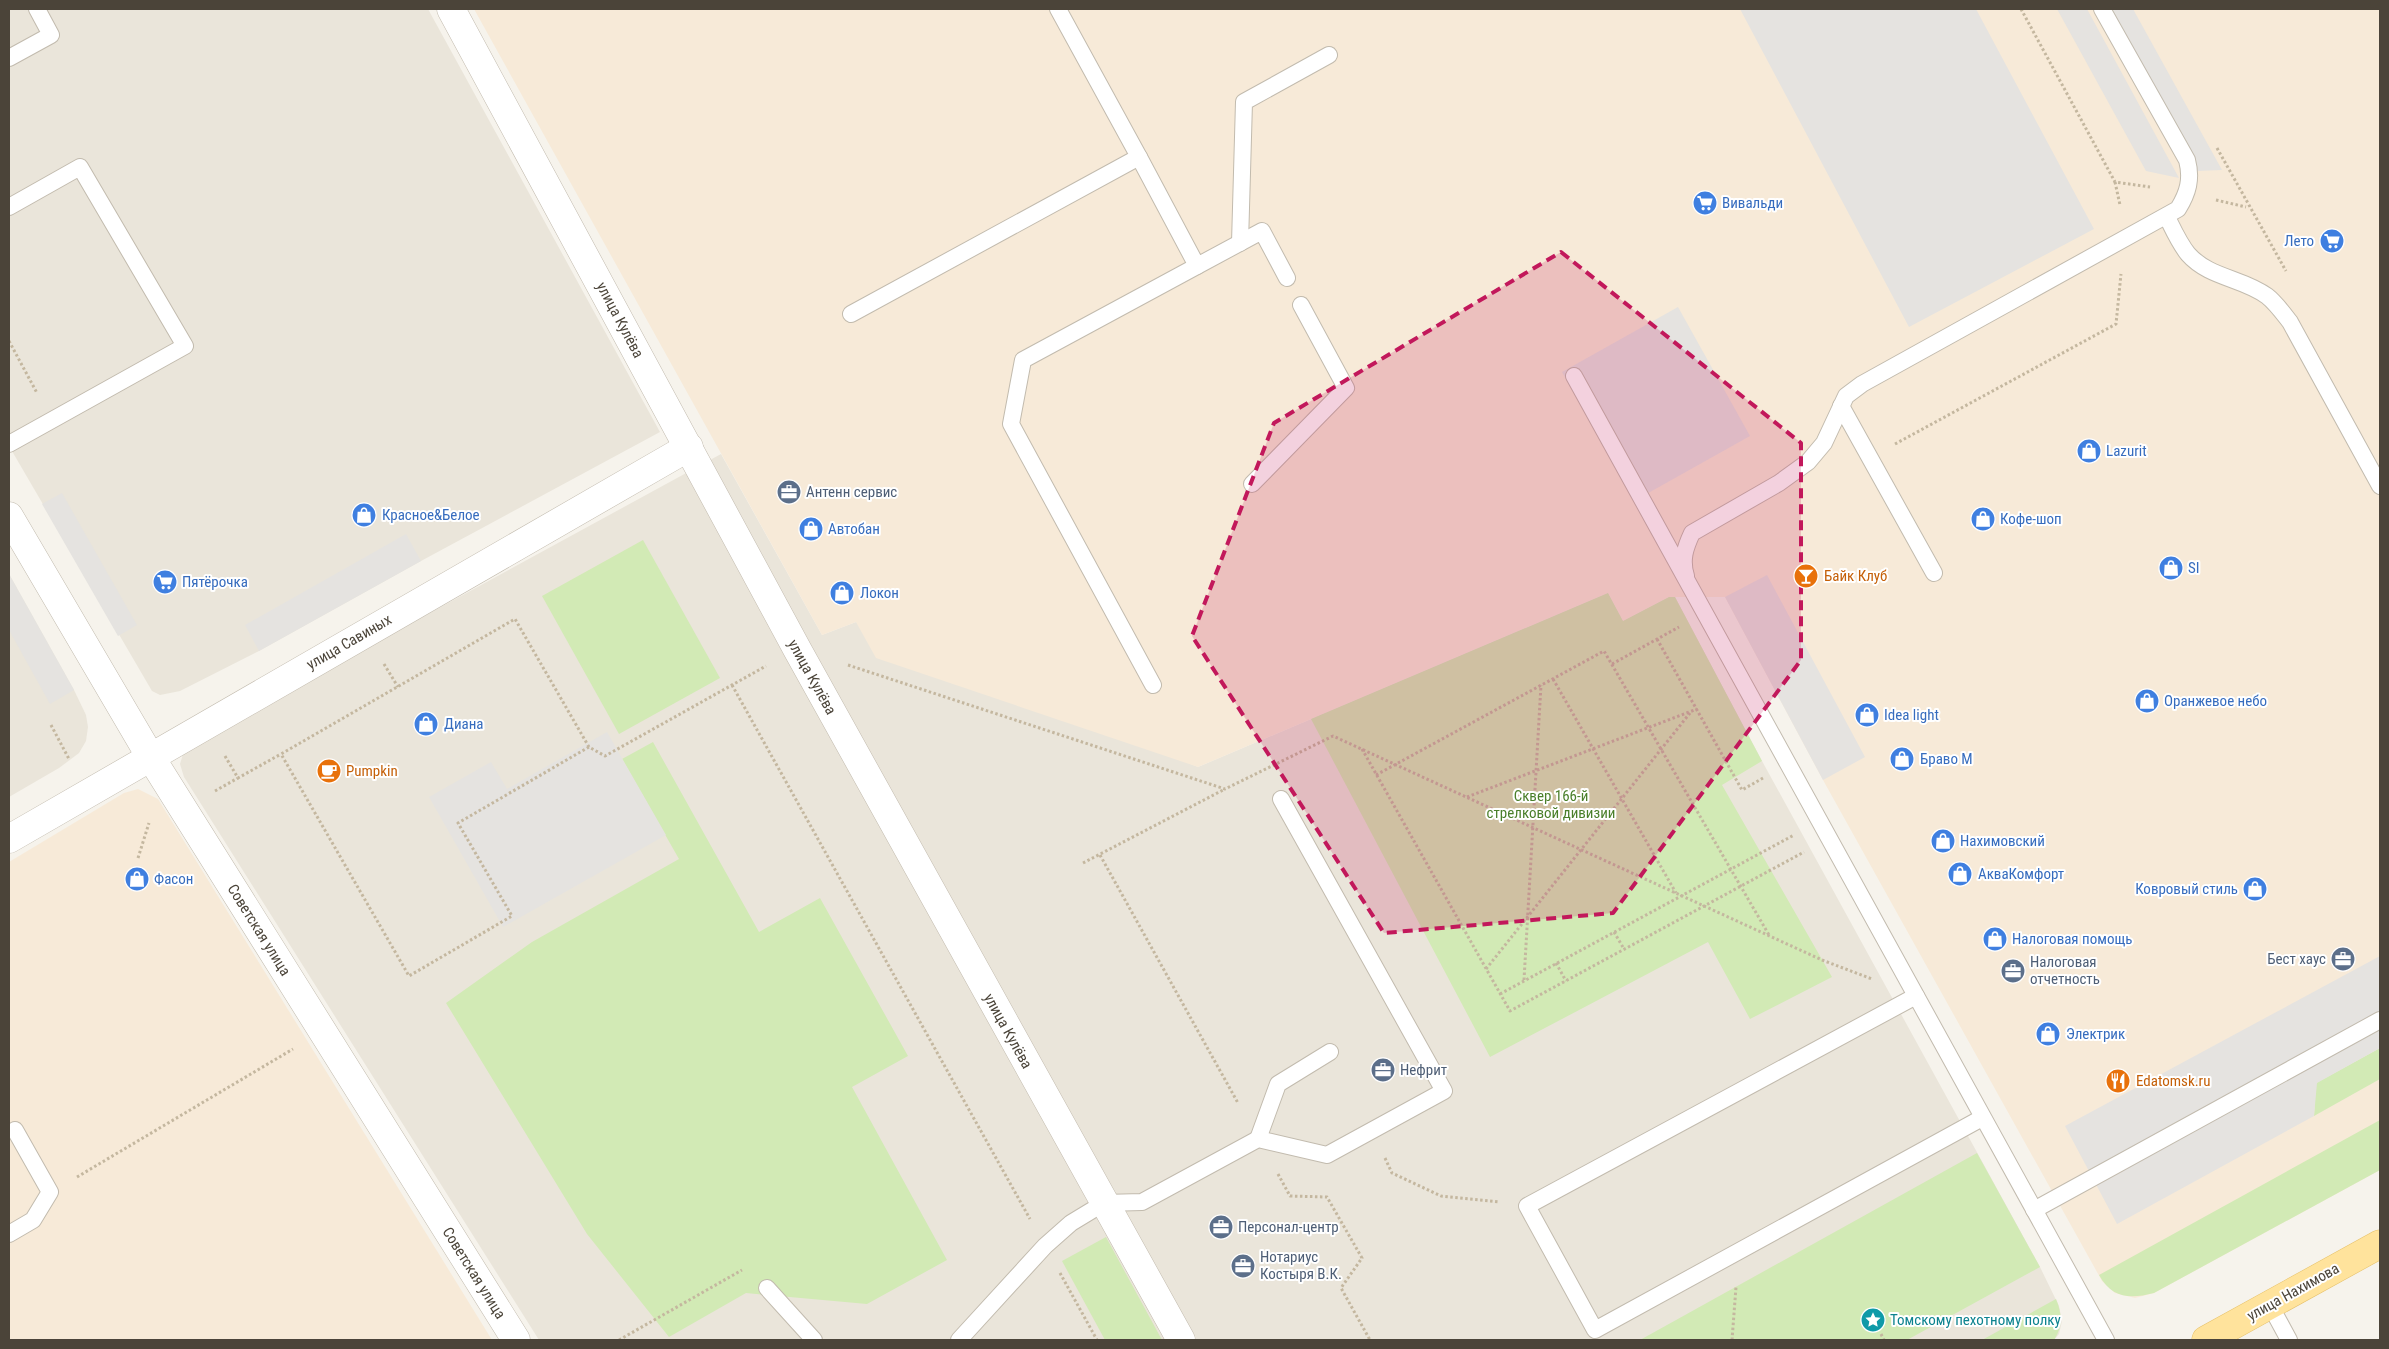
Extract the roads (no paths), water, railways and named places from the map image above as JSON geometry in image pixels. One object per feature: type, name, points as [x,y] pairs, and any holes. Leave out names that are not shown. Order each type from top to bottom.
[{"type":"main road","name":"улица Нахимова","points":[[2206,1340],[2380,1244]]},
{"type":"street","name":"улица Кулёва","points":[[451,9],[796,648],[1181,1340]]},
{"type":"street","name":"улица Савиных","points":[[9,839],[689,447]]},
{"type":"street","name":"Советская улица","points":[[9,516],[150,756],[516,1340]]},
{"type":"lane","points":[[9,58],[51,34],[37,9]]},
{"type":"lane","points":[[1058,9],[1197,266]]},
{"type":"lane","points":[[1688,585],[1683,566],[1685,548],[1692,533],[1779,483],[1808,462],[1824,443],[1846,396],[1862,384],[2167,217],[2178,209],[2187,194],[2190,173],[2187,160],[2102,9]]},
{"type":"lane","points":[[1240,243],[1244,102],[1330,54]]},
{"type":"lane","points":[[851,314],[1139,157]]},
{"type":"lane","points":[[9,207],[80,167],[185,346],[9,444]]},
{"type":"lane","points":[[2167,217],[2189,254],[2201,264],[2266,296],[2278,306],[2290,322],[2380,486]]},
{"type":"lane","points":[[1153,685],[1010,424],[1023,360],[1262,232],[1287,278]]},
{"type":"lane","points":[[1252,484],[1346,388],[1301,305]]},
{"type":"lane","points":[[1574,376],[2106,1340]]},
{"type":"lane","points":[[1841,406],[1934,573]]},
{"type":"lane","points":[[1258,1139],[1327,1155],[1444,1091],[1282,799]]},
{"type":"lane","points":[[1916,996],[1527,1206],[1596,1330],[1982,1118]]},
{"type":"lane","points":[[2034,1210],[2380,1020]]},
{"type":"lane","points":[[959,1340],[1045,1246],[1071,1222],[1104,1202],[1142,1202],[1258,1139],[1278,1084],[1330,1052]]},
{"type":"lane","points":[[9,1234],[33,1220],[50,1192],[15,1130]]},
{"type":"lane","points":[[767,1288],[814,1340]]},
{"type":"lane","points":[[2270,1305],[2290,1340]]},
{"type":"place","name":"Вивальди","points":[[1705,203]]},
{"type":"place","name":"Лето","points":[[2332,241]]},
{"type":"place","name":"Lazurit","points":[[2089,451]]},
{"type":"place","name":"Антенн сервис","points":[[789,492]]},
{"type":"place","name":"Красное&Белое","points":[[364,515]]},
{"type":"place","name":"Кофе-шоп","points":[[1983,519]]},
{"type":"place","name":"Автобан","points":[[811,529]]},
{"type":"place","name":"SI","points":[[2171,568]]},
{"type":"place","name":"Байк Клуб","points":[[1806,576]]},
{"type":"place","name":"Пятёрочка","points":[[165,582]]},
{"type":"place","name":"Локон","points":[[842,593]]},
{"type":"place","name":"Оранжевое небо","points":[[2147,701]]},
{"type":"place","name":"Idea light","points":[[1867,715]]},
{"type":"place","name":"Диана","points":[[426,724]]},
{"type":"place","name":"Браво М","points":[[1902,759]]},
{"type":"place","name":"Pumpkin","points":[[329,771]]},
{"type":"place","name":"Нахимовский","points":[[1943,841]]},
{"type":"place","name":"АкваКомфорт","points":[[1960,874]]},
{"type":"place","name":"Фасон","points":[[137,879]]},
{"type":"place","name":"Ковровый стиль","points":[[2255,889]]},
{"type":"place","name":"Налоговая помощь","points":[[1995,939]]},
{"type":"place","name":"Бест хаус","points":[[2343,959]]},
{"type":"place","name":"Налоговая отчетность","points":[[2013,971]]},
{"type":"place","name":"Электрик","points":[[2048,1034]]},
{"type":"place","name":"Нефрит","points":[[1383,1070]]},
{"type":"place","name":"Edatomsk.ru","points":[[2118,1081]]},
{"type":"place","name":"Персонал-центр","points":[[1221,1227]]},
{"type":"place","name":"Нотариус Костыря В.К.","points":[[1243,1266]]},
{"type":"place","name":"Томскому пехотному полку","points":[[1873,1320]]},
{"type":"park label","name":"Сквер 166-й стрелковой дивизии","points":[[1551,804]]}]
